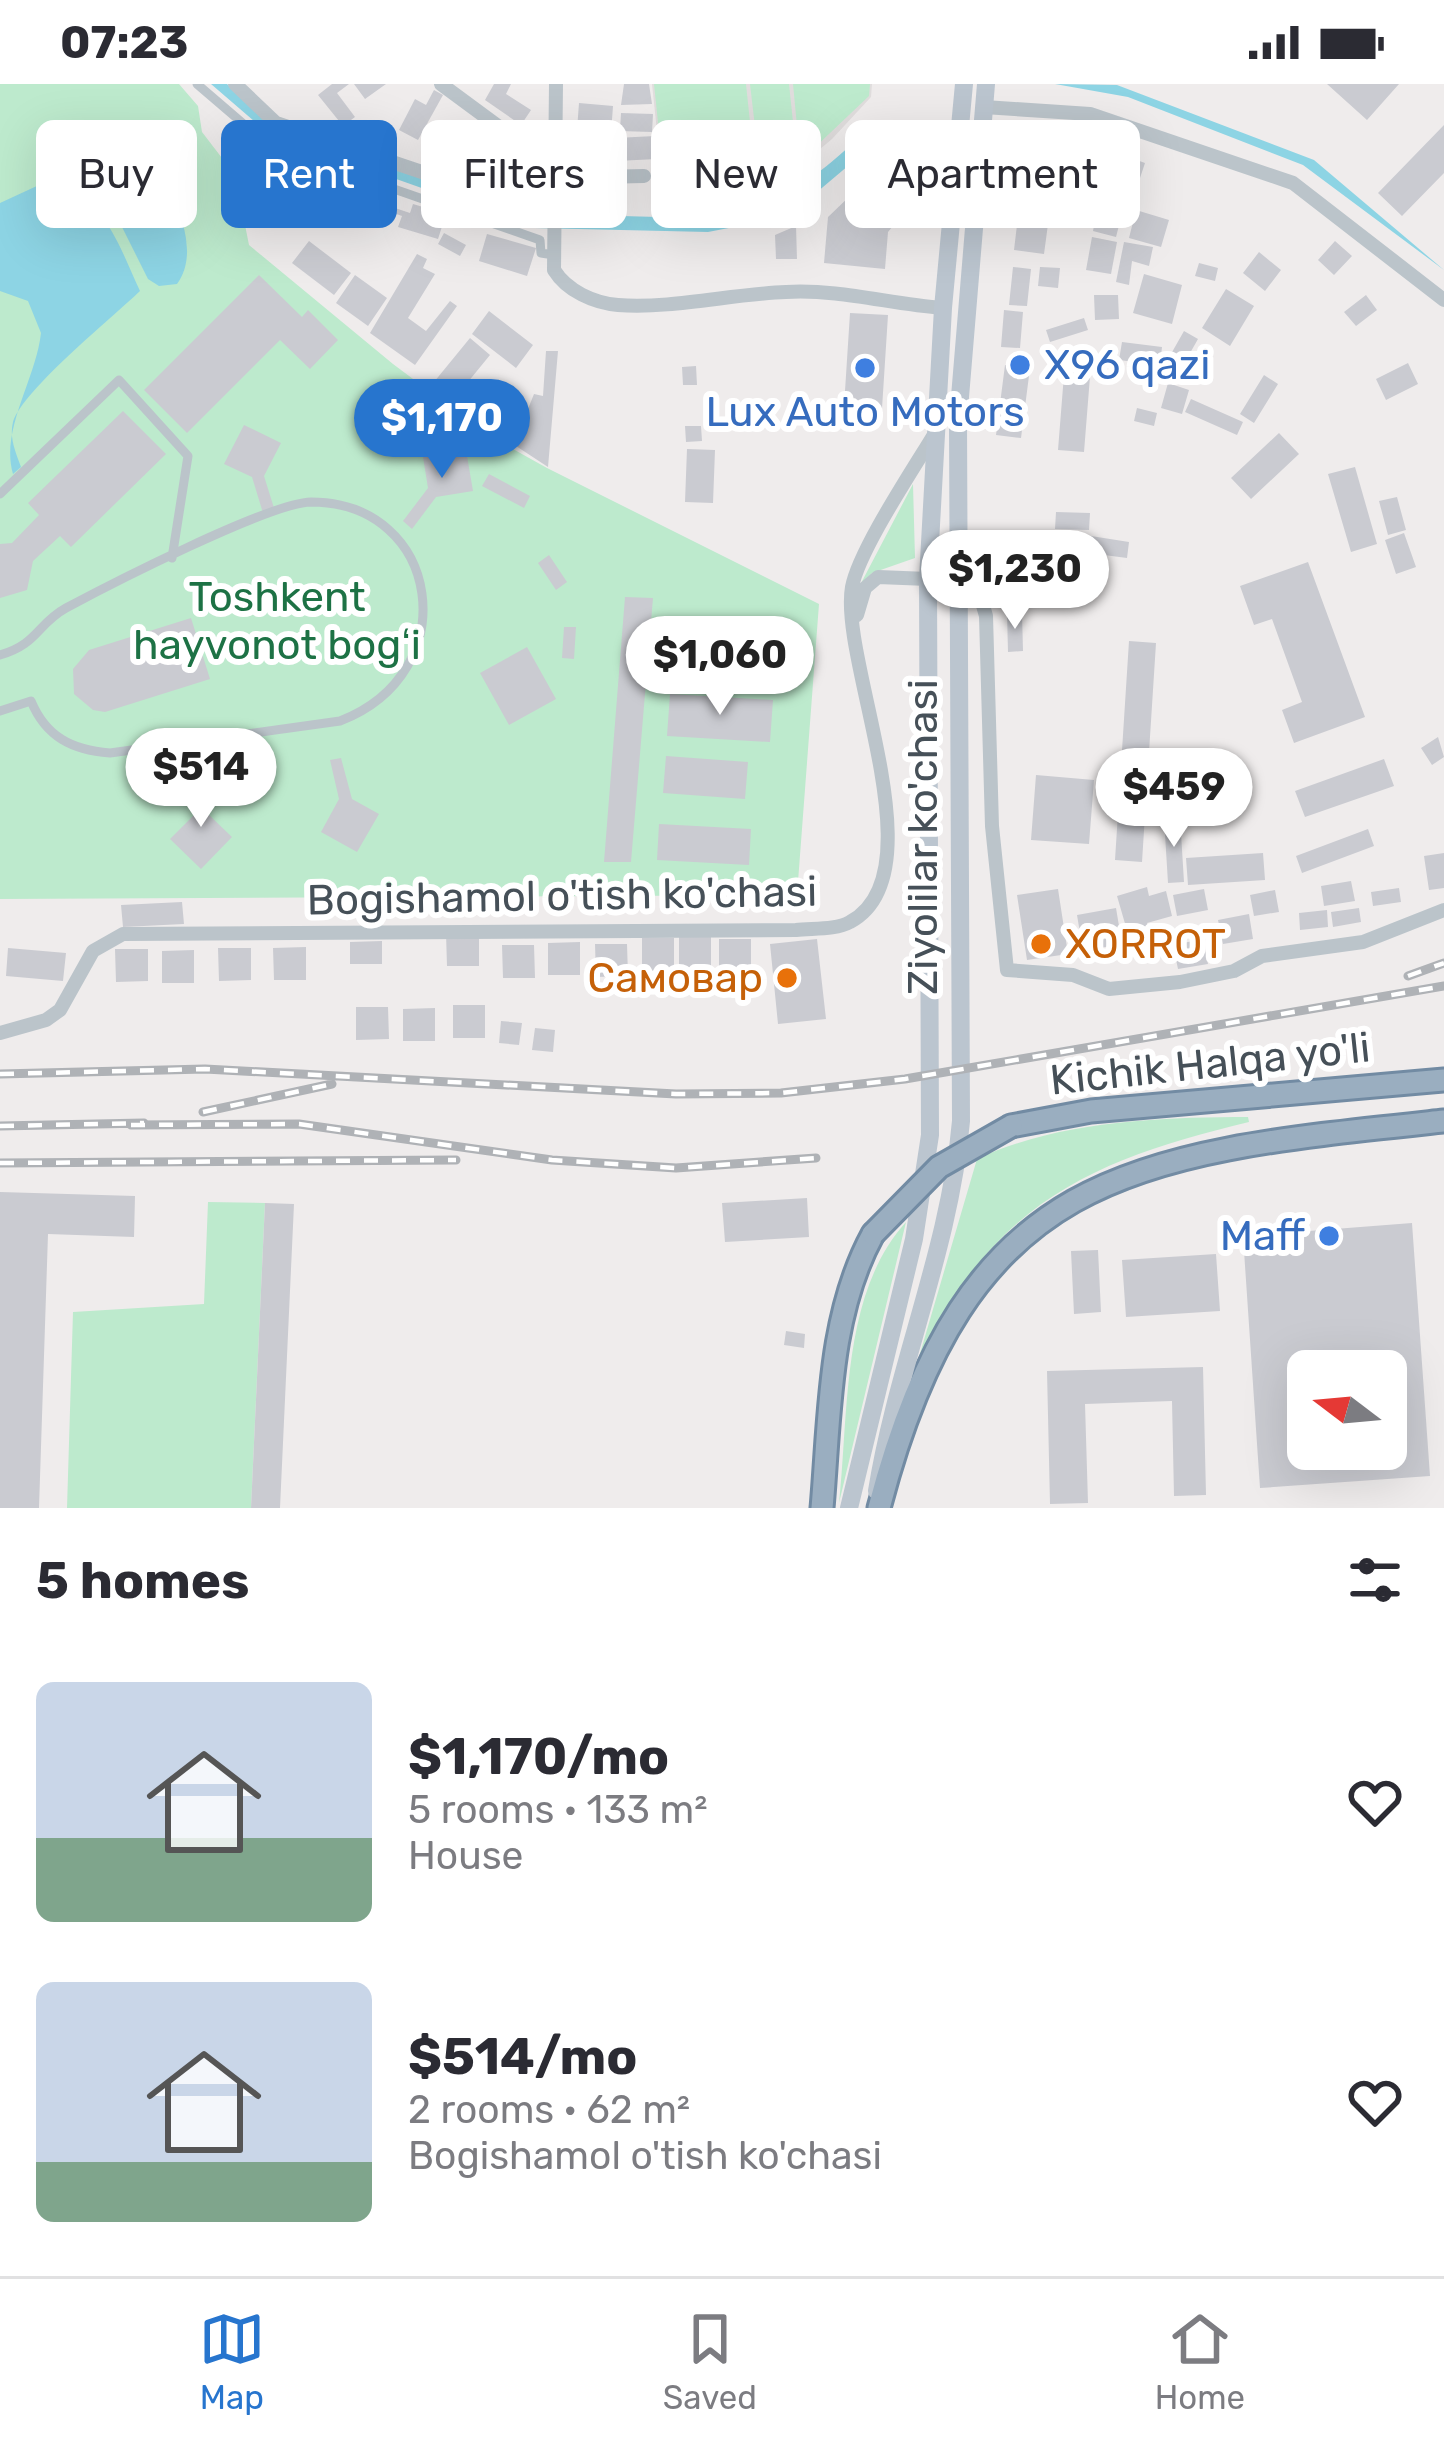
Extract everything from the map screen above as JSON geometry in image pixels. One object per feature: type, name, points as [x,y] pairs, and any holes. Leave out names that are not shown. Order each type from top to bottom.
[{"type":"highway","name":"Kichik Halqa yo'li","points":[[822,1508],[841,1327],[855,1270],[872,1234],[939,1167],[1011,1126],[1091,1111],[1444,1080]]},
{"type":"highway","name":"Kichik Halqa yo'li","points":[[876,1508],[912,1402],[945,1333],[998,1262],[1050,1214],[1113,1178],[1190,1155],[1444,1121]]},
{"type":"main road","name":"Ziyolilar ko'chasi","points":[[960,120],[964,84]]},
{"type":"main road","name":"Ziyolilar ko'chasi","points":[[983,120],[986,84]]},
{"type":"main road","name":"Ziyolilar ko'chasi","points":[[850,1508],[914,1239],[927,1160],[928,579],[950,228]]},
{"type":"main road","name":"Ziyolilar ko'chasi","points":[[876,1508],[958,1148],[957,555],[963,327],[972,228]]},
{"type":"main road","points":[[929,790],[959,789]]},
{"type":"street","points":[[196,84],[268,145],[540,240],[541,253],[554,247]]},
{"type":"street","points":[[236,84],[276,123],[421,172]]},
{"type":"street","points":[[441,84],[487,120]]},
{"type":"street","points":[[556,84],[556,120]]},
{"type":"street","points":[[984,106],[1090,114],[1293,183],[1444,300]]},
{"type":"street","points":[[627,176],[644,176]]},
{"type":"street","points":[[554,228],[554,270],[566,285],[612,304],[788,291],[861,293],[892,304],[943,308]]},
{"type":"street","points":[[0,494],[119,380],[188,456],[172,558]]},
{"type":"street","name":"Bogishamol o'tish ko'chasi","points":[[0,1034],[46,1020],[60,1010],[93,951],[123,934],[796,930],[846,925],[871,907],[883,883],[884,850],[885,789],[852,590],[856,574],[937,430]]},
{"type":"street","points":[[0,655],[34,641],[60,611],[289,505],[346,507],[381,525],[404,548],[424,602],[418,650],[390,694],[340,721],[110,753],[83,751],[56,738],[31,701],[0,711]]},
{"type":"street","points":[[957,555],[976,581],[986,616],[992,826],[1007,970],[1073,975],[1109,989],[1180,982],[1234,970],[1262,956],[1363,942],[1444,910]]},
{"type":"street","points":[[855,620],[865,588],[878,577],[928,579]]},
{"type":"shaded area","points":[[652,84],[872,84],[871,97],[821,148],[821,120],[656,120]]},
{"type":"green space","name":"Toshkent hayvonot bogʻi","points":[[0,84],[179,84],[198,106],[202,132],[221,157],[221,228],[246,228],[249,245],[488,435],[819,604],[797,895],[0,899]]},
{"type":"green space","points":[[654,84],[746,84],[750,120],[658,120]]},
{"type":"green space","points":[[750,84],[789,84],[793,120],[754,120]]},
{"type":"green space","points":[[793,84],[870,84],[869,96],[821,142],[821,120],[796,120]]},
{"type":"green space","points":[[913,484],[915,558],[872,573],[858,589]]},
{"type":"green space","points":[[1248,1117],[1249,1122],[1170,1144],[1096,1172],[1030,1213],[972,1272],[919,1357],[977,1159],[1075,1129],[1145,1120]]},
{"type":"green space","points":[[208,1202],[265,1203],[251,1508],[67,1508],[73,1312],[204,1304]]},
{"type":"green space","points":[[906,1222],[839,1503],[847,1393],[859,1319],[885,1251]]},
{"type":"water","points":[[211,84],[227,84],[266,120],[253,120]]},
{"type":"water","points":[[1055,84],[1117,85],[1314,160],[1444,270],[1303,165],[1128,97]]},
{"type":"water","points":[[845,149],[845,168],[821,189],[821,170]]},
{"type":"water","points":[[397,170],[421,179],[421,188],[397,179]]},
{"type":"water","points":[[36,186],[36,228],[110,228],[140,291],[33,392],[17,414],[41,333],[28,301],[0,291],[0,203]]},
{"type":"water","points":[[627,216],[651,217],[651,228],[729,228],[708,232],[535,228],[627,228]]},
{"type":"water","points":[[122,228],[183,228],[186,264],[177,284],[159,286],[148,279]]},
{"type":"water","points":[[12,436],[21,467],[13,474],[10,457]]},
{"type":"building","points":[[332,84],[349,84],[337,93],[355,117],[338,120],[318,95]]},
{"type":"building","points":[[354,84],[386,84],[365,99]]},
{"type":"building","points":[[494,84],[511,84],[506,94],[531,110],[524,120],[514,120],[485,100]]},
{"type":"building","points":[[624,84],[649,84],[652,104],[621,105]]},
{"type":"building","points":[[1327,84],[1399,84],[1367,120]]},
{"type":"building","points":[[434,90],[443,95],[429,120],[421,120],[418,140],[399,130],[415,99],[426,105]]},
{"type":"building","points":[[579,103],[613,106],[612,120],[578,120]]},
{"type":"building","points":[[621,113],[653,114],[651,132],[627,131],[627,120],[621,120]]},
{"type":"building","points":[[1444,125],[1444,173],[1402,216],[1378,193]]},
{"type":"building","points":[[651,136],[651,159],[627,160],[627,137]]},
{"type":"building","points":[[845,201],[845,228],[891,228],[885,269],[824,263],[828,217]]},
{"type":"building","points":[[413,204],[421,206],[421,228],[442,228],[438,239],[398,227],[402,216],[397,209],[410,213]]},
{"type":"building","points":[[1140,211],[1169,220],[1161,247],[1129,238],[1132,228],[1140,228]]},
{"type":"building","points":[[796,228],[797,259],[776,259],[775,235]]},
{"type":"building","points":[[1017,228],[1047,228],[1044,254],[1014,250]]},
{"type":"building","points":[[1094,228],[1118,228],[1116,237]]},
{"type":"building","points":[[444,233],[466,245],[460,256],[438,244]]},
{"type":"building","points":[[487,234],[536,248],[527,276],[479,261]]},
{"type":"building","points":[[1092,237],[1117,242],[1111,274],[1086,270]]},
{"type":"building","points":[[309,241],[351,273],[334,295],[292,263]]},
{"type":"building","points":[[1335,241],[1352,256],[1334,275],[1318,260]]},
{"type":"building","points":[[1124,242],[1153,247],[1149,266],[1132,261],[1129,285],[1116,282]]},
{"type":"building","points":[[1259,252],[1281,270],[1265,291],[1243,273]]},
{"type":"building","points":[[417,254],[427,259],[423,268],[435,274],[408,318],[426,331],[450,301],[457,306],[415,365],[370,333]]},
{"type":"building","points":[[1199,263],[1218,268],[1215,281],[1195,276]]},
{"type":"building","points":[[1013,267],[1031,269],[1027,306],[1009,305]]},
{"type":"building","points":[[1040,267],[1060,268],[1058,288],[1038,286]]},
{"type":"building","points":[[1144,274],[1182,285],[1172,324],[1133,313]]},
{"type":"building","points":[[259,275],[302,317],[308,310],[338,340],[310,369],[280,340],[187,433],[144,390]]},
{"type":"building","points":[[355,275],[387,298],[368,326],[336,303]]},
{"type":"building","points":[[1226,289],[1254,306],[1230,346],[1202,328]]},
{"type":"building","points":[[1094,295],[1118,295],[1119,319],[1095,320]]},
{"type":"building","points":[[1366,295],[1377,310],[1356,326],[1344,312]]},
{"type":"building","points":[[1004,310],[1023,312],[1020,348],[1001,347]]},
{"type":"building","points":[[489,311],[533,345],[516,368],[472,334]]},
{"type":"building","name":"Lux Auto Motors","points":[[850,313],[888,315],[881,424],[843,422]]},
{"type":"building","points":[[1084,318],[1088,330],[1050,342],[1046,330]]},
{"type":"building","points":[[1184,331],[1198,339],[1181,369],[1167,361]]},
{"type":"building","points":[[470,338],[490,355],[454,399],[434,382]]},
{"type":"building","points":[[1122,342],[1162,347],[1160,365],[1119,360]]},
{"type":"building","points":[[546,351],[558,351],[548,467],[455,406],[470,385],[522,424],[534,394],[543,396]]},
{"type":"building","points":[[1065,362],[1091,364],[1084,452],[1058,450]]},
{"type":"building","points":[[1408,363],[1418,384],[1386,400],[1376,379]]},
{"type":"building","points":[[1005,365],[1030,368],[1021,438],[996,435]]},
{"type":"building","points":[[696,366],[697,385],[683,385],[682,367]]},
{"type":"building","points":[[1264,375],[1278,384],[1254,423],[1240,414]]},
{"type":"building","points":[[381,382],[430,423],[420,435],[371,394]]},
{"type":"building","points":[[1168,383],[1189,390],[1182,414],[1161,408]]},
{"type":"building","points":[[1191,399],[1243,422],[1237,435],[1185,412]]},
{"type":"building","points":[[1137,408],[1157,413],[1154,426],[1134,421]]},
{"type":"building","points":[[123,411],[166,454],[71,547],[60,536],[33,561],[27,590],[0,598],[0,544],[12,543],[39,515],[28,503]]},
{"type":"building","points":[[244,425],[281,443],[264,476],[274,508],[263,513],[252,477],[224,464]]},
{"type":"building","points":[[685,426],[701,426],[702,441],[686,442]]},
{"type":"building","points":[[1279,433],[1299,454],[1251,499],[1231,478]]},
{"type":"building","points":[[687,449],[715,450],[713,503],[685,502]]},
{"type":"building","points":[[466,450],[473,491],[436,497],[412,529],[403,521],[428,488],[423,457]]},
{"type":"building","points":[[1355,467],[1377,544],[1351,552],[1328,474]]},
{"type":"building","points":[[489,474],[530,496],[524,508],[482,486]]},
{"type":"building","points":[[1397,497],[1406,530],[1388,535],[1379,501]]},
{"type":"building","points":[[1056,512],[1090,513],[1089,530],[1055,529]]},
{"type":"building","points":[[1404,533],[1416,567],[1396,574],[1385,540]]},
{"type":"building","points":[[1091,536],[1129,542],[1127,558],[1089,553]]},
{"type":"building","points":[[549,555],[567,582],[556,590],[538,563]]},
{"type":"building","points":[[1308,562],[1365,717],[1294,743],[1282,710],[1302,702],[1272,619],[1254,625],[1240,586]]},
{"type":"building","points":[[625,597],[653,598],[631,862],[604,862]]},
{"type":"building","points":[[1007,613],[1022,613],[1023,651],[1008,652]]},
{"type":"building","points":[[191,618],[210,679],[105,712],[93,710],[74,694],[73,669],[89,650]]},
{"type":"building","points":[[564,627],[576,627],[574,659],[562,658]]},
{"type":"building","points":[[675,636],[780,643],[778,671],[673,665]]},
{"type":"building","points":[[1129,641],[1156,643],[1142,862],[1115,860]]},
{"type":"building","points":[[527,647],[556,699],[509,725],[480,673]]},
{"type":"building","points":[[670,694],[773,700],[770,742],[667,736]]},
{"type":"building","points":[[1438,737],[1444,757],[1432,765],[1421,748]]},
{"type":"building","points":[[666,756],[748,762],[745,799],[663,793]]},
{"type":"building","points":[[341,758],[352,799],[379,814],[357,852],[321,832],[339,799],[330,760]]},
{"type":"building","points":[[1384,759],[1394,786],[1305,817],[1295,791]]},
{"type":"building","points":[[1036,775],[1094,780],[1089,844],[1031,840]]},
{"type":"building","points":[[193,778],[206,778],[208,814],[232,837],[201,869],[170,839],[195,814]]},
{"type":"building","points":[[1180,817],[1184,882],[1168,883],[1164,818]]},
{"type":"building","points":[[659,824],[751,829],[749,865],[657,860]]},
{"type":"building","points":[[1368,829],[1374,846],[1302,873],[1296,856]]},
{"type":"building","points":[[1263,853],[1265,880],[1188,885],[1186,858]]},
{"type":"building","points":[[1444,853],[1444,888],[1429,890],[1424,856]]},
{"type":"building","points":[[1351,881],[1355,901],[1324,906],[1321,886]]},
{"type":"building","points":[[1147,887],[1149,896],[1166,891],[1172,916],[1147,923],[1155,952],[1135,958],[1117,896]]},
{"type":"building","points":[[1399,888],[1401,902],[1373,906],[1371,892]]},
{"type":"building","points":[[1058,889],[1068,954],[1027,960],[1017,895]]},
{"type":"building","points":[[1204,889],[1208,910],[1177,916],[1173,895]]},
{"type":"building","points":[[1275,890],[1279,912],[1254,916],[1250,895]]},
{"type":"building","points":[[182,902],[184,924],[123,927],[121,905]]},
{"type":"building","points":[[1116,908],[1122,944],[1083,951],[1077,915]]},
{"type":"building","points":[[1359,908],[1361,922],[1333,927],[1331,912]]},
{"type":"building","points":[[1327,910],[1328,927],[1300,930],[1299,913]]},
{"type":"building","points":[[1249,914],[1253,939],[1223,944],[1218,920]]},
{"type":"building","points":[[446,933],[479,933],[479,966],[447,966]]},
{"type":"building","points":[[711,934],[711,967],[679,967],[679,935]]},
{"type":"building","points":[[642,938],[674,938],[674,971],[642,971]]},
{"type":"building","points":[[719,939],[751,939],[751,972],[719,972]]},
{"type":"building","points":[[817,939],[826,1019],[778,1024],[770,944]]},
{"type":"building","points":[[1203,939],[1208,964],[1178,969],[1173,945]]},
{"type":"building","points":[[382,941],[382,964],[350,964],[350,942]]},
{"type":"building","points":[[580,942],[580,975],[548,975],[548,943]]},
{"type":"building","points":[[595,944],[627,944],[628,976],[596,977]]},
{"type":"building","points":[[502,945],[534,945],[535,978],[503,978]]},
{"type":"building","points":[[306,947],[306,980],[274,980],[273,948]]},
{"type":"building","points":[[8,948],[66,953],[63,981],[6,976]]},
{"type":"building","points":[[218,948],[251,948],[251,980],[219,981]]},
{"type":"building","points":[[115,949],[148,949],[148,981],[116,982]]},
{"type":"building","points":[[194,950],[194,983],[162,983],[162,951]]},
{"type":"building","points":[[453,1005],[485,1005],[485,1038],[453,1038]]},
{"type":"building","points":[[356,1007],[388,1007],[389,1039],[356,1040]]},
{"type":"building","points":[[435,1008],[435,1041],[403,1041],[403,1009]]},
{"type":"building","points":[[501,1021],[522,1023],[519,1045],[499,1043]]},
{"type":"building","points":[[535,1028],[555,1030],[553,1052],[532,1050]]},
{"type":"building","points":[[0,1192],[135,1196],[134,1237],[48,1234],[39,1508],[0,1508]]},
{"type":"building","points":[[807,1198],[809,1237],[725,1242],[722,1203]]},
{"type":"building","points":[[265,1203],[294,1204],[280,1508],[251,1508]]},
{"type":"building","points":[[1412,1223],[1430,1476],[1260,1488],[1243,1236]]},
{"type":"building","points":[[1098,1250],[1101,1312],[1074,1314],[1071,1251]]},
{"type":"building","points":[[1216,1254],[1220,1311],[1126,1317],[1122,1260]]},
{"type":"building","points":[[786,1331],[805,1334],[804,1348],[784,1345]]},
{"type":"building","points":[[1203,1367],[1206,1495],[1174,1496],[1172,1401],[1085,1404],[1088,1503],[1050,1504],[1047,1371]]},
{"type":"railway","points":[[1408,976],[1444,963]]},
{"type":"railway","points":[[0,1074],[205,1069],[676,1094],[781,1093],[905,1079],[1444,986]]},
{"type":"railway","points":[[203,1112],[332,1084]]},
{"type":"railway","points":[[0,1126],[144,1123]]},
{"type":"railway","points":[[131,1125],[299,1124],[552,1160],[676,1168],[816,1158]]},
{"type":"railway","points":[[0,1163],[456,1160]]},
{"type":"place","name":"X96 qazi","points":[[1020,365]]},
{"type":"place","name":"Lux Auto Motors","points":[[865,368]]},
{"type":"place","name":"XORROT","points":[[1041,944]]},
{"type":"place","name":"Самовар","points":[[787,978]]},
{"type":"place","name":"Maff","points":[[1329,1236]]}]
